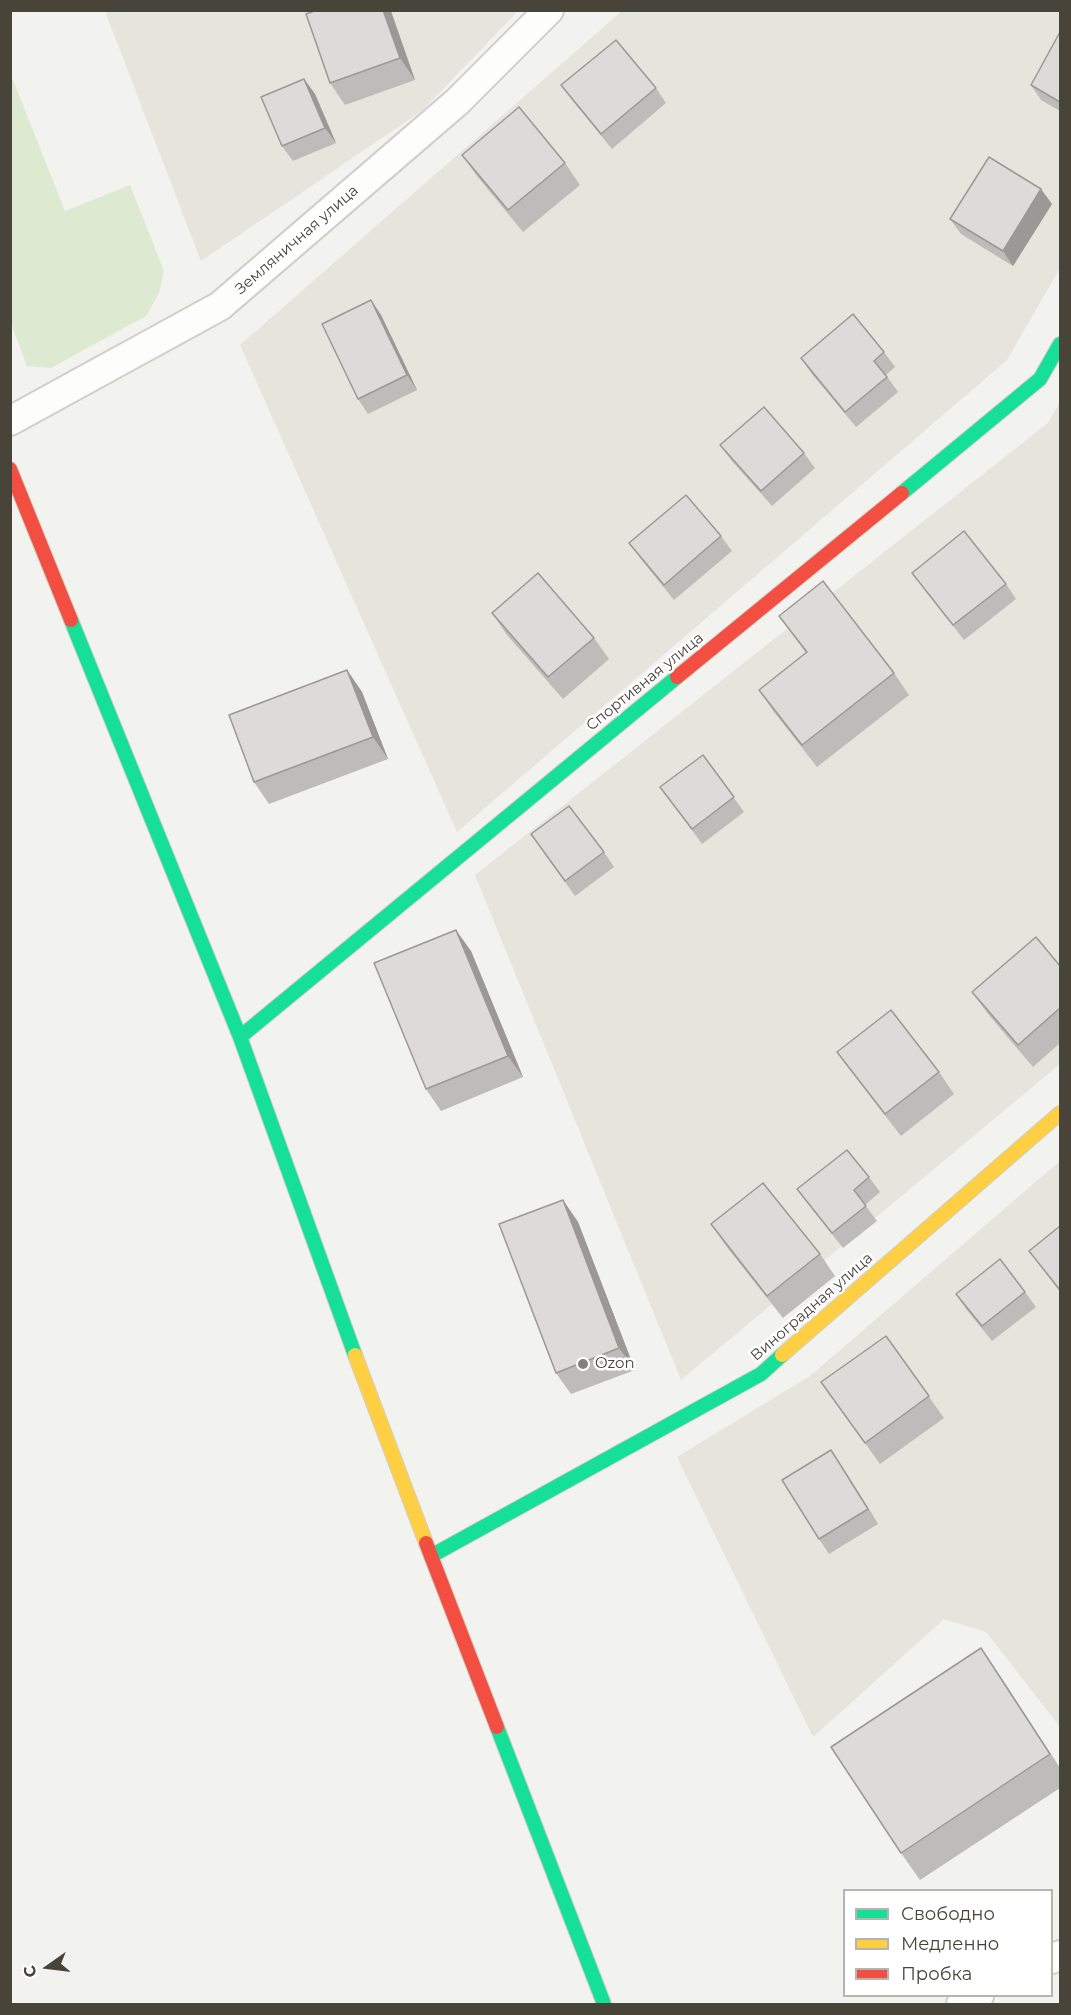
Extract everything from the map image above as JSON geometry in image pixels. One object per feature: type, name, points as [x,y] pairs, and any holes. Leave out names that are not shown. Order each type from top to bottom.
[{"type":"street","name":"Земляничная улица","points":[[10,421],[220,306],[457,102],[549,10]]},
{"type":"street","name":"Спортивная улица","points":[[240,1037],[1040,379],[1060,344]]},
{"type":"street","points":[[10,469],[240,1037],[376,1414],[604,2004]]},
{"type":"street","name":"Виноградная улица","points":[[431,1556],[761,1374],[1060,1113]]},
{"type":"street","points":[[961,2004],[975,1997]]},
{"type":"shaded area","points":[[105,11],[518,11],[423,110],[201,261]]},
{"type":"shaded area","points":[[622,11],[1060,11],[1060,268],[1007,360],[457,832],[240,345]]},
{"type":"shaded area","points":[[1060,402],[1060,1064],[681,1380],[475,875],[1048,423]]},
{"type":"shaded area","points":[[1060,1161],[1060,1727],[986,1632],[944,1619],[813,1737],[677,1457],[810,1376]]},
{"type":"green space","points":[[11,75],[65,211],[130,185],[164,271],[159,293],[146,316],[51,368],[27,366],[11,323]]},
{"type":"building","points":[[317,10],[383,10],[400,58],[330,83],[306,14]]},
{"type":"building","points":[[1060,32],[1060,102],[1031,85]]},
{"type":"building","points":[[616,40],[656,88],[601,134],[561,85]]},
{"type":"building","points":[[304,79],[325,128],[282,146],[261,97]]},
{"type":"building","points":[[519,107],[565,163],[508,210],[462,155]]},
{"type":"building","points":[[989,157],[1041,189],[1003,251],[950,219]]},
{"type":"building","points":[[371,300],[407,375],[358,399],[322,324]]},
{"type":"building","points":[[853,314],[884,352],[874,361],[887,377],[845,412],[801,358]]},
{"type":"building","points":[[764,407],[804,453],[761,491],[720,445]]},
{"type":"building","points":[[686,495],[721,536],[664,585],[629,543]]},
{"type":"building","points":[[964,531],[1006,584],[953,625],[912,573]]},
{"type":"building","points":[[538,573],[594,638],[548,677],[492,613]]},
{"type":"building","points":[[823,581],[894,673],[802,745],[759,690],[807,652],[779,616]]},
{"type":"building","points":[[347,670],[373,737],[254,782],[229,715]]},
{"type":"building","points":[[703,755],[734,797],[692,829],[660,787]]},
{"type":"building","points":[[569,806],[604,852],[565,881],[531,834]]},
{"type":"building","points":[[456,930],[508,1056],[426,1089],[374,963]]},
{"type":"building","points":[[1036,937],[1060,966],[1060,1008],[1018,1045],[972,992]]},
{"type":"building","points":[[891,1010],[939,1072],[885,1114],[837,1052]]},
{"type":"building","points":[[847,1150],[869,1177],[854,1190],[866,1206],[832,1233],[797,1189]]},
{"type":"building","points":[[763,1183],[820,1254],[767,1296],[711,1224]]},
{"type":"building","points":[[563,1200],[619,1348],[556,1373],[499,1224]]},
{"type":"building","points":[[1060,1226],[1060,1290],[1029,1251]]},
{"type":"building","points":[[1000,1259],[1025,1292],[982,1326],[956,1294]]},
{"type":"building","points":[[886,1336],[929,1396],[865,1443],[821,1382]]},
{"type":"building","points":[[831,1450],[868,1509],[819,1539],[782,1480]]},
{"type":"building","points":[[981,1648],[1050,1754],[901,1853],[831,1747]]},
{"type":"traffic: fast","points":[[902,493],[1040,379],[1060,344]]},
{"type":"traffic: fast","points":[[71,620],[240,1037],[355,1355]]},
{"type":"traffic: fast","points":[[240,1037],[677,677]]},
{"type":"traffic: fast","points":[[431,1556],[761,1374],[782,1355]]},
{"type":"traffic: fast","points":[[497,1727],[604,2004]]},
{"type":"traffic: slow","points":[[782,1355],[1060,1113]]},
{"type":"traffic: slow","points":[[355,1355],[426,1543]]},
{"type":"traffic: jam","points":[[10,469],[71,620]]},
{"type":"traffic: jam","points":[[677,677],[902,493]]},
{"type":"traffic: jam","points":[[426,1543],[497,1727]]},
{"type":"place","name":"Ozon","points":[[583,1364]]}]
